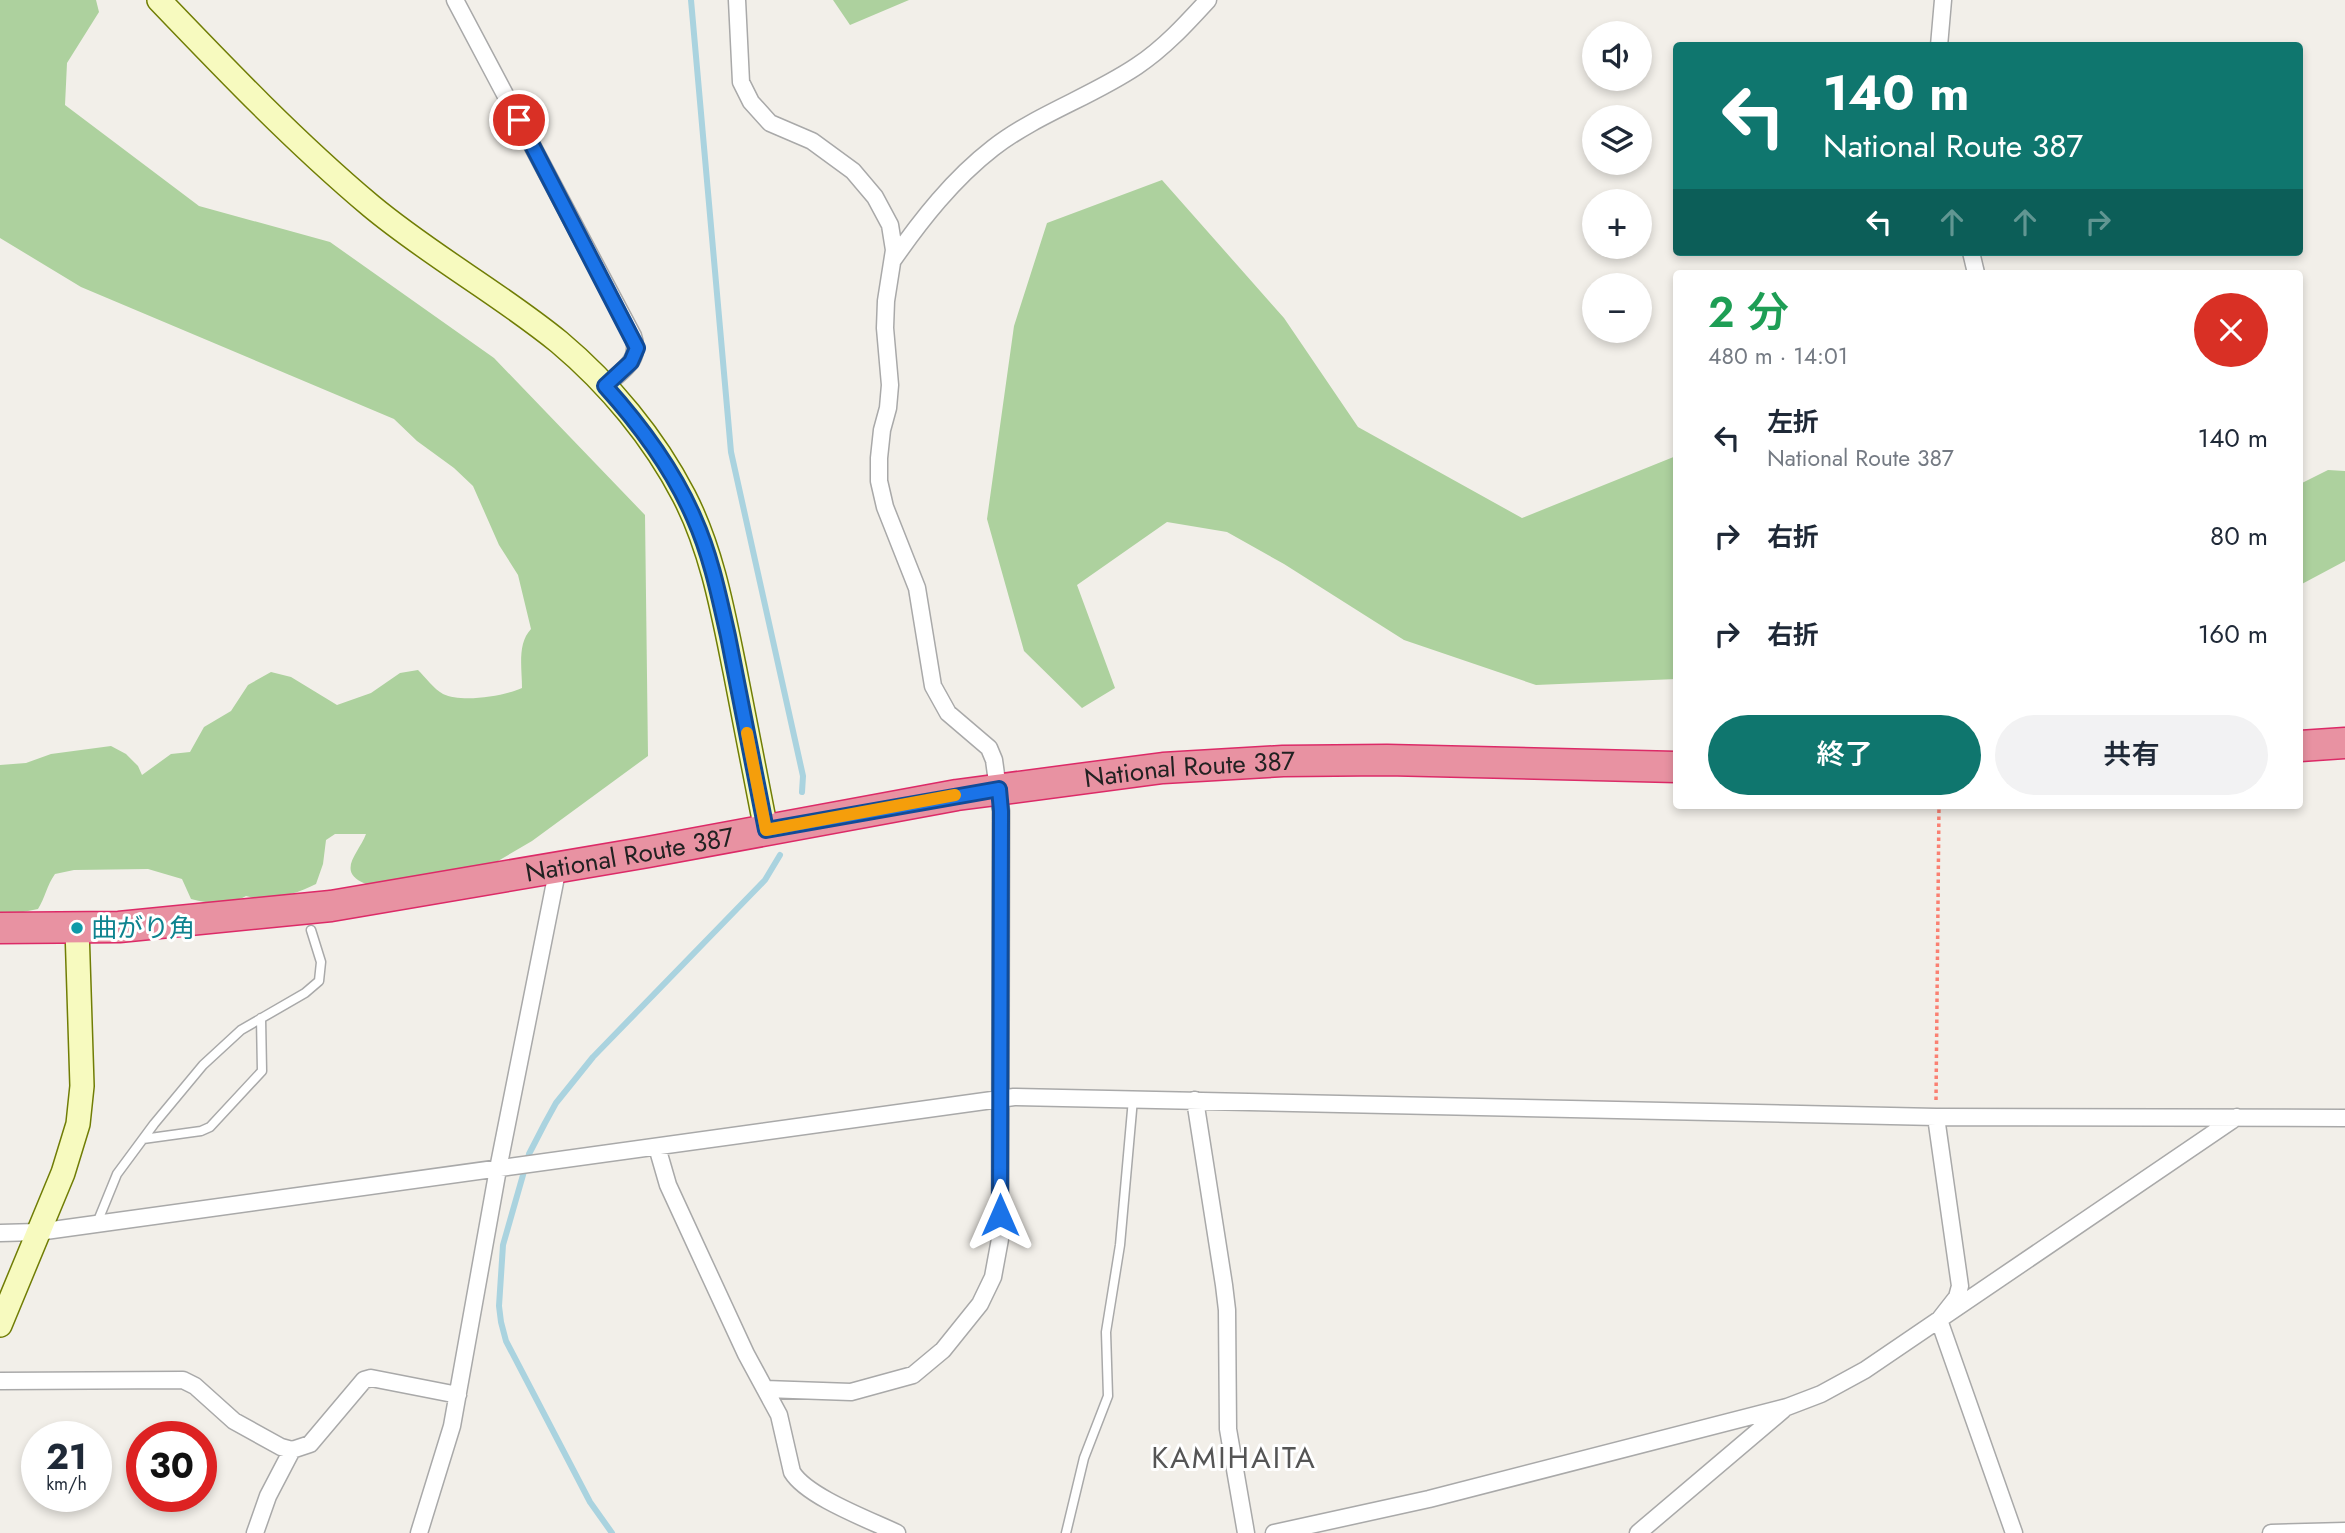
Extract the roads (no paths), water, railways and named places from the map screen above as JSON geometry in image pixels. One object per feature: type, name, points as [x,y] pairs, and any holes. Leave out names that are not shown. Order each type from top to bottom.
[{"type":"highway","points":[[2303,746],[2345,743]]},
{"type":"highway","name":"National Route 387","points":[[0,928],[77,928],[239,917],[331,906],[999,789],[1163,768],[1283,761],[1387,760],[1673,767]]},
{"type":"street","points":[[159,0],[288,133],[424,247],[557,341],[605,386],[652,443],[684,496],[705,545],[729,642],[766,830]]},
{"type":"street","points":[[455,0],[633,336],[636,354],[605,386]]},
{"type":"street","points":[[737,0],[741,82],[751,103],[771,123],[811,141],[853,171],[883,209],[892,237],[892,261],[885,328],[890,385],[878,458],[879,481],[917,589],[933,686],[948,713],[989,748],[994,760],[1001,811],[1000,1238],[993,1277],[980,1304],[943,1350],[913,1375],[838,1393],[765,1389]]},
{"type":"street","points":[[892,261],[941,199],[993,149],[1038,118],[1137,66],[1173,37],[1208,0]]},
{"type":"street","points":[[1939,42],[1943,0]]},
{"type":"street","points":[[419,1533],[450,1436],[498,1169],[558,867]]},
{"type":"street","points":[[0,1325],[69,1158],[79,1116],[82,1086],[77,928]]},
{"type":"street","points":[[0,1233],[38,1232],[1000,1098],[1936,1117],[2345,1118]]},
{"type":"street","points":[[1195,1100],[1227,1310],[1228,1429],[1246,1533]]},
{"type":"street","points":[[1936,1117],[1959,1286],[1957,1297],[1938,1320]]},
{"type":"street","points":[[1274,1533],[1429,1499],[1787,1407],[1840,1385],[2237,1117]]},
{"type":"street","points":[[657,1147],[668,1185],[746,1354],[779,1415],[792,1472],[797,1480],[822,1497],[897,1533]]},
{"type":"street","points":[[1938,1320],[2014,1533]]},
{"type":"street","points":[[0,1381],[183,1380],[195,1386],[234,1421],[281,1447],[292,1450],[310,1444],[364,1380],[371,1378],[458,1395]]},
{"type":"street","points":[[1638,1533],[1787,1407]]},
{"type":"street","points":[[255,1533],[268,1496],[292,1450]]},
{"type":"street","points":[[2271,1533],[2345,1531]]},
{"type":"lane","points":[[96,1224],[117,1174],[203,1065],[241,1030],[305,993],[319,981],[321,962],[311,930]]},
{"type":"lane","points":[[143,1139],[201,1131],[210,1127],[262,1071],[261,1018]]},
{"type":"lane","points":[[1066,1533],[1084,1458],[1108,1396],[1106,1332],[1120,1245],[1133,1099]]},
{"type":"waterway","points":[[691,0],[731,452],[803,776],[802,792]]},
{"type":"waterway","points":[[612,1533],[590,1502],[506,1341],[499,1306],[503,1245],[529,1154],[556,1103],[593,1057],[765,880],[780,855]]},
{"type":"place","name":"曲がり角","points":[[77,928]]},
{"type":"district","name":"KAMIHAITA","points":[[1234,1458]]}]
